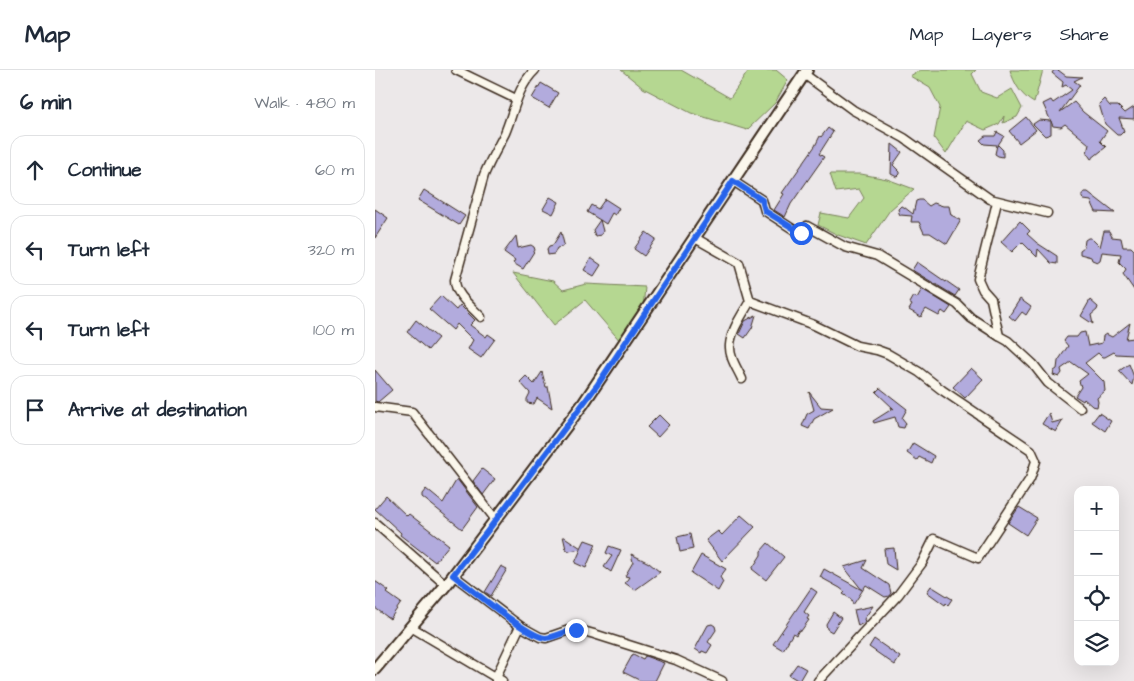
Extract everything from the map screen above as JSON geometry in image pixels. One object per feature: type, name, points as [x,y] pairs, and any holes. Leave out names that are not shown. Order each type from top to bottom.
[{"type":"street","points":[[456,70],[516,99]]},
{"type":"street","points":[[481,317],[459,294],[455,286],[455,280],[489,160],[512,116],[516,99],[530,74],[535,70]]},
{"type":"street","points":[[375,669],[446,585],[593,391],[805,72],[853,110],[904,138],[990,200],[1047,213]]},
{"type":"street","points":[[733,181],[762,200],[765,211],[799,233],[808,226],[845,247],[877,256],[957,304],[971,318],[1008,341],[1033,364],[1048,383],[1080,408]]},
{"type":"street","points":[[997,202],[978,279],[983,290],[991,299],[999,336]]},
{"type":"street","points":[[695,238],[739,263],[749,301],[735,330],[730,346],[733,360],[742,379]]},
{"type":"street","points":[[749,301],[814,324],[857,346],[888,354],[919,372],[964,405],[1026,446],[1034,454],[1037,462],[1029,479],[978,558],[934,540],[922,563],[902,590],[818,681]]},
{"type":"street","points":[[375,407],[412,412],[496,520]]},
{"type":"street","points":[[375,523],[446,585]]},
{"type":"street","points":[[453,575],[533,634],[546,638],[569,630],[594,634],[677,660],[722,681]]},
{"type":"street","points":[[411,627],[498,680],[520,626]]},
{"type":"green space","points":[[621,70],[681,70],[730,98],[749,70],[776,70],[788,80],[775,103],[747,130],[691,113],[643,88]]},
{"type":"green space","points":[[920,70],[976,70],[972,74],[981,92],[997,98],[1012,89],[1022,108],[1017,117],[1003,123],[1004,116],[999,124],[985,130],[966,121],[946,154],[934,138],[940,107],[930,88],[910,76]]},
{"type":"green space","points":[[1010,70],[1043,70],[1034,103],[1025,97],[1019,89]]},
{"type":"green space","points":[[830,174],[861,174],[887,179],[914,189],[890,210],[866,245],[838,235],[818,225],[821,213],[849,218],[864,198],[859,189],[836,192]]},
{"type":"green space","points":[[513,273],[553,281],[563,290],[586,284],[645,287],[643,309],[621,342],[585,300],[554,325]]},
{"type":"building","points":[[1054,70],[1058,70],[1066,76],[1082,77],[1074,81],[1080,85],[1060,112],[1074,102],[1083,112],[1107,131],[1100,141],[1106,147],[1091,159],[1087,153],[1089,144],[1065,124],[1061,127],[1053,126],[1043,104],[1051,100],[1053,103],[1072,90],[1066,85],[1062,87],[1063,82],[1052,73]]},
{"type":"building","points":[[541,83],[558,93],[549,108],[532,98]]},
{"type":"building","points":[[1104,99],[1110,106],[1118,106],[1125,113],[1134,107],[1134,119],[1119,118],[1124,131],[1120,135],[1117,135],[1105,124],[1099,104]]},
{"type":"building","points":[[1026,117],[1036,130],[1019,143],[1009,131]]},
{"type":"building","points":[[1039,120],[1051,121],[1051,134],[1045,136],[1033,124]]},
{"type":"building","points":[[828,128],[833,132],[819,154],[824,157],[791,204],[785,217],[774,210],[784,194],[782,193],[820,136]]},
{"type":"building","points":[[997,132],[1004,136],[998,145],[1003,150],[1003,157],[995,154],[997,145],[984,144],[980,140],[985,136],[995,136]]},
{"type":"building","points":[[892,144],[902,152],[893,165],[900,172],[897,177],[891,174]]},
{"type":"building","points":[[424,190],[465,216],[459,225],[418,200]]},
{"type":"building","points":[[1088,192],[1115,213],[1096,212],[1091,201],[1082,198],[1082,194]]},
{"type":"building","points":[[550,197],[559,202],[553,214],[543,209]]},
{"type":"building","points":[[605,199],[619,208],[615,215],[612,213],[606,224],[587,212],[591,205],[598,209]]},
{"type":"building","points":[[922,200],[929,206],[934,203],[949,206],[951,215],[961,220],[947,244],[930,233],[924,233],[919,222],[911,222],[912,216],[900,215],[898,209],[901,206],[913,214],[916,201]]},
{"type":"building","points":[[375,209],[388,218],[375,238]]},
{"type":"building","points":[[600,220],[603,231],[601,235],[595,236],[593,230]]},
{"type":"building","points":[[1020,221],[1030,231],[1027,234],[1057,256],[1057,264],[1051,263],[1038,249],[1037,257],[1022,242],[1012,252],[1001,242]]},
{"type":"building","points":[[1104,231],[1109,231],[1112,237],[1121,238],[1123,247],[1131,247],[1134,250],[1134,290],[1123,274],[1126,269],[1119,262],[1121,254],[1102,252],[1100,260],[1097,262],[1092,260],[1091,257],[1080,254],[1085,240],[1088,238],[1091,238],[1100,247]]},
{"type":"building","points":[[561,232],[564,244],[562,247],[557,248],[554,254],[548,255],[547,249],[553,245]]},
{"type":"building","points":[[646,232],[656,239],[644,256],[634,249]]},
{"type":"building","points":[[516,236],[518,248],[531,245],[535,250],[523,269],[513,263],[515,260],[504,252]]},
{"type":"building","points":[[591,258],[601,265],[594,276],[584,270]]},
{"type":"building","points":[[917,262],[959,290],[955,296],[912,270]]},
{"type":"building","points":[[922,289],[951,307],[946,314],[942,311],[939,316],[926,309],[921,317],[909,310],[912,305],[909,303],[913,296],[917,298]]},
{"type":"building","points":[[441,296],[456,310],[460,305],[475,320],[470,325],[486,337],[488,334],[495,339],[481,358],[468,349],[473,340],[457,324],[453,330],[429,309]]},
{"type":"building","points":[[1020,299],[1031,307],[1026,315],[1022,312],[1015,321],[1009,316]]},
{"type":"building","points":[[1090,300],[1098,307],[1091,315],[1093,324],[1081,316]]},
{"type":"building","points":[[756,315],[752,328],[745,338],[739,334],[745,321]]},
{"type":"building","points":[[416,320],[438,338],[428,350],[407,332]]},
{"type":"building","points":[[1130,323],[1126,339],[1134,338],[1134,355],[1116,354],[1114,352],[1102,357],[1098,353],[1085,363],[1104,382],[1105,391],[1097,398],[1097,407],[1075,396],[1081,387],[1079,381],[1088,374],[1071,362],[1061,369],[1062,373],[1059,377],[1053,375],[1057,369],[1058,361],[1068,346],[1064,341],[1067,337],[1077,337],[1080,333],[1085,332],[1088,346],[1102,343],[1103,336],[1106,334],[1112,337]]},
{"type":"building","points":[[1129,364],[1134,377],[1132,385],[1119,371]]},
{"type":"building","points":[[971,368],[983,379],[965,398],[953,387]]},
{"type":"building","points":[[375,370],[392,390],[378,402],[375,401]]},
{"type":"building","points":[[542,372],[546,387],[548,387],[552,408],[537,398],[534,404],[527,403],[530,393],[520,382],[526,376],[534,384]]},
{"type":"building","points":[[880,388],[907,409],[902,418],[906,423],[904,428],[898,427],[895,417],[874,423],[873,421],[892,409],[891,407],[894,409],[876,392]]},
{"type":"building","points":[[809,392],[821,407],[833,408],[814,419],[809,429],[802,426],[807,414],[814,410]]},
{"type":"building","points":[[1049,413],[1052,423],[1063,420],[1056,432],[1042,424]]},
{"type":"building","points":[[1099,413],[1111,421],[1105,431],[1092,422]]},
{"type":"building","points":[[659,415],[669,425],[658,437],[647,427]]},
{"type":"building","points":[[913,443],[934,456],[931,463],[919,457],[917,460],[907,453]]},
{"type":"building","points":[[482,469],[495,479],[483,495],[473,481]]},
{"type":"building","points":[[457,479],[478,507],[462,529],[422,497],[426,489],[443,503]]},
{"type":"building","points":[[386,496],[407,516],[409,514],[449,545],[435,562],[400,535],[401,533],[375,509]]},
{"type":"building","points":[[1019,507],[1037,518],[1026,535],[1008,523]]},
{"type":"building","points":[[741,515],[755,527],[722,561],[706,540],[718,531],[722,535]]},
{"type":"building","points":[[690,534],[693,549],[680,552],[677,537]]},
{"type":"building","points":[[563,536],[581,548],[585,540],[596,544],[586,568],[575,563],[581,549],[569,551],[566,549]]},
{"type":"building","points":[[768,543],[784,557],[766,580],[752,569],[761,555],[761,551]]},
{"type":"building","points":[[609,546],[621,550],[611,572],[604,567],[612,556],[606,553]]},
{"type":"building","points":[[894,548],[896,570],[886,564],[884,549]]},
{"type":"building","points":[[631,554],[649,563],[660,572],[635,590],[625,583],[629,577],[625,576],[633,562]]},
{"type":"building","points":[[701,555],[726,569],[720,577],[723,582],[718,591],[691,573]]},
{"type":"building","points":[[867,560],[863,568],[889,585],[891,593],[889,596],[885,597],[866,585],[853,605],[851,599],[843,594],[845,592],[820,577],[824,569],[862,590],[844,567]]},
{"type":"building","points":[[501,566],[507,569],[491,596],[485,592]]},
{"type":"building","points":[[375,581],[401,603],[390,619],[375,608]]},
{"type":"building","points":[[931,586],[952,599],[948,605],[946,603],[945,605],[927,592]]},
{"type":"building","points":[[811,588],[817,592],[804,612],[809,616],[807,619],[809,620],[801,631],[799,630],[796,635],[793,633],[783,650],[773,644]]},
{"type":"building","points":[[873,606],[864,619],[865,622],[858,626],[854,610]]},
{"type":"building","points":[[833,612],[841,618],[832,632],[827,629],[826,624]]},
{"type":"building","points":[[712,624],[716,630],[708,642],[712,645],[707,653],[702,651],[701,653],[695,649],[708,625]]},
{"type":"building","points":[[874,639],[900,657],[895,665],[869,647]]},
{"type":"building","points":[[633,654],[643,659],[645,656],[664,663],[655,681],[641,681],[623,672]]},
{"type":"building","points":[[797,664],[806,669],[799,681],[789,675]]},
{"type":"route","points":[[576,630],[569,630],[546,638],[533,634],[453,575],[598,384],[733,181],[762,200],[765,211],[801,233]]}]
